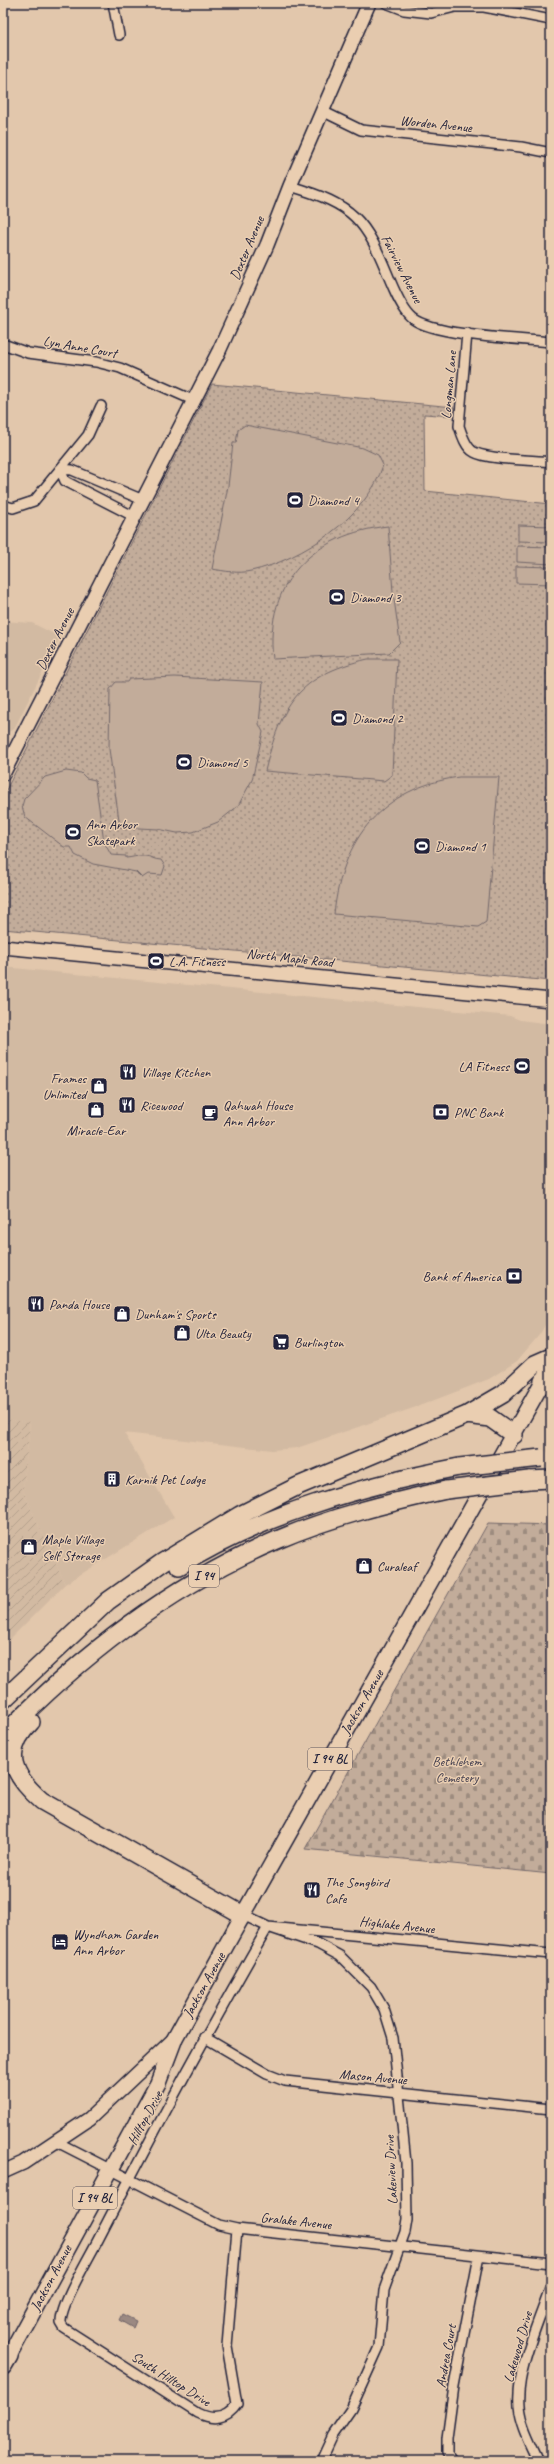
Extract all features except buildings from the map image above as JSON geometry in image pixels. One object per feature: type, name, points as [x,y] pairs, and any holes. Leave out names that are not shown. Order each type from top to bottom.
[{"type":"highway","points":[[44,1661],[108,1601],[163,1562],[240,1515],[298,1486],[467,1415],[503,1394],[535,1364],[551,1357]]},
{"type":"highway","points":[[467,1415],[490,1418],[514,1435]]},
{"type":"highway","name":"I 94","points":[[3,1700],[44,1661],[111,1610],[196,1555],[242,1533],[330,1498],[374,1486],[458,1467],[546,1458]]},
{"type":"highway","name":"I 94","points":[[3,1736],[48,1690],[99,1646],[143,1614],[195,1581],[278,1540],[382,1504],[446,1490],[529,1480],[551,1479]]},
{"type":"highway","points":[[99,1646],[67,1686],[25,1727],[17,1739],[13,1758],[20,1780],[42,1801],[243,1915]]},
{"type":"main road","name":"Dexter Avenue","points":[[3,774],[195,401],[267,245],[290,186],[369,3]]},
{"type":"main road","name":"North Maple Road","points":[[3,947],[551,1000]]},
{"type":"main road","name":"Jackson Avenue","points":[[5,2364],[158,2083],[176,2038],[243,1915],[514,1435],[548,1378]]},
{"type":"main road","name":"Jackson Avenue","points":[[3,2172],[57,2142],[89,2120],[176,2038]]},
{"type":"street","points":[[113,3],[119,36]]},
{"type":"street","points":[[386,3],[404,10],[431,13],[455,7],[484,7],[551,20]]},
{"type":"street","name":"Worden Avenue","points":[[322,111],[361,130],[521,148],[551,153]]},
{"type":"street","name":"Fairview Avenue","points":[[290,186],[322,196],[341,205],[360,221],[377,247],[402,304],[413,319],[435,328],[551,342]]},
{"type":"street","name":"Longman Lane","points":[[467,333],[459,426],[464,441],[474,452],[486,455],[551,462]]},
{"type":"street","name":"Lyn Anne Court","points":[[3,344],[28,353],[96,362],[120,368],[195,401]]},
{"type":"street","points":[[3,505],[13,508],[34,501],[88,435],[101,406]]},
{"type":"street","points":[[60,469],[72,470],[144,500]]},
{"type":"street","points":[[60,469],[65,481],[135,517]]},
{"type":"street","name":"Highlake Avenue","points":[[243,1915],[268,1927],[551,1954]]},
{"type":"street","name":"Hilltop Drive","points":[[64,2328],[61,2317],[64,2309],[129,2179],[204,2037],[268,1927]]},
{"type":"street","name":"Lakeview Drive","points":[[268,1927],[318,1944],[340,1956],[371,1986],[384,2009],[393,2038],[399,2094],[408,2200],[405,2232],[384,2290],[379,2347],[350,2409],[333,2435],[321,2461]]},
{"type":"street","name":"Mason Avenue","points":[[204,2037],[267,2074],[285,2081],[551,2109]]},
{"type":"street","name":"Gralake Avenue","points":[[57,2142],[110,2171],[129,2179],[219,2225],[237,2229],[551,2263]]},
{"type":"street","name":"South Hilltop Drive","points":[[64,2328],[197,2413],[207,2418],[217,2419],[226,2415],[236,2404],[227,2346],[237,2229]]},
{"type":"street","name":"Andrea Court","points":[[452,2461],[447,2454],[447,2438],[457,2371],[479,2256]]},
{"type":"street","name":"Lakewood Drive","points":[[539,2461],[524,2428],[520,2407],[519,2388],[551,2286]]},
{"type":"shaded area","points":[[3,621],[32,623],[60,637],[14,729],[3,735]]},
{"type":"shaded area","points":[[3,967],[510,1016],[520,1020],[551,1024],[551,1314],[540,1334],[517,1361],[489,1379],[419,1406],[297,1448],[272,1450],[124,1433],[174,1517],[65,1584],[23,1491],[30,1423],[3,1419]]},
{"type":"shaded area","points":[[3,1419],[30,1422],[23,1491],[65,1584],[3,1646]]},
{"type":"shaded area","points":[[122,2314],[136,2321],[133,2328],[119,2320]]},
{"type":"green space","points":[[212,384],[454,407],[453,416],[424,414],[425,491],[551,504],[551,981],[3,929],[3,796]]},
{"type":"green space","name":"Diamond 4","points":[[245,425],[363,448],[378,455],[383,465],[375,484],[363,502],[348,518],[311,546],[291,557],[251,571],[236,572],[212,569],[228,486],[233,443],[236,443],[238,430]]},
{"type":"green space","points":[[518,525],[551,526],[551,542],[518,541]]},
{"type":"green space","name":"Diamond 3","points":[[388,526],[393,592],[400,642],[389,653],[273,659],[272,631],[277,606],[286,585],[299,566],[317,551],[338,539],[361,531]]},
{"type":"green space","points":[[517,546],[551,547],[551,564],[517,562]]},
{"type":"green space","points":[[516,566],[551,567],[551,584],[516,583]]},
{"type":"green space","name":"Diamond 2","points":[[368,659],[397,659],[392,775],[384,781],[265,771],[278,728],[286,711],[296,696],[309,684],[325,674],[344,666]]},
{"type":"green space","name":"Diamond 5","points":[[175,677],[263,682],[259,724],[263,732],[252,780],[238,806],[218,822],[193,832],[177,833],[158,829],[120,827],[109,749],[110,689],[116,682],[127,682],[129,679]]},
{"type":"green space","name":"Ann Arbor Skatepark","points":[[66,771],[81,773],[86,778],[95,780],[104,842],[111,855],[126,856],[126,858],[147,856],[161,860],[165,866],[162,875],[148,874],[142,878],[136,872],[93,864],[75,855],[71,847],[64,847],[25,817],[22,806],[24,799],[45,777]]},
{"type":"green space","name":"Diamond 1","points":[[459,777],[499,777],[486,922],[478,927],[334,914],[346,862],[357,840],[371,821],[388,805],[408,792],[432,783]]},
{"type":"green space","name":"Bethlehem Cemetery","points":[[488,1523],[551,1525],[551,1874],[305,1849]]},
{"type":"place","name":"Diamond 4","points":[[295,500]]},
{"type":"place","name":"Diamond 3","points":[[337,597]]},
{"type":"place","name":"Diamond 2","points":[[339,718]]},
{"type":"place","name":"Diamond 5","points":[[184,762]]},
{"type":"place","name":"Ann Arbor Skatepark","points":[[73,832]]},
{"type":"place","name":"Diamond 1","points":[[422,846]]},
{"type":"place","name":"L.A. Fitness","points":[[156,961]]},
{"type":"place","name":"LA Fitness","points":[[522,1066]]},
{"type":"place","name":"Village Kitchen","points":[[128,1072]]},
{"type":"place","name":"Frames Unlimited","points":[[99,1086]]},
{"type":"place","name":"Ricewood","points":[[127,1105]]},
{"type":"place","name":"Miracle-Ear","points":[[96,1110]]},
{"type":"place","name":"PNC Bank","points":[[441,1112]]},
{"type":"place","name":"Qahwah House Ann Arbor","points":[[210,1113]]},
{"type":"place","name":"Bank of America","points":[[514,1276]]},
{"type":"place","name":"Panda House","points":[[36,1304]]},
{"type":"place","name":"Dunham's Sports","points":[[122,1314]]},
{"type":"place","name":"Ulta Beauty","points":[[182,1333]]},
{"type":"place","name":"Burlington","points":[[281,1342]]},
{"type":"place","name":"Karnik Pet Lodge","points":[[112,1479]]},
{"type":"place","name":"Maple Village Self Storage","points":[[29,1547]]},
{"type":"place","name":"Curaleaf","points":[[364,1566]]},
{"type":"place","name":"The Songbird Cafe","points":[[312,1890]]},
{"type":"place","name":"Wyndham Garden Ann Arbor","points":[[60,1942]]}]
